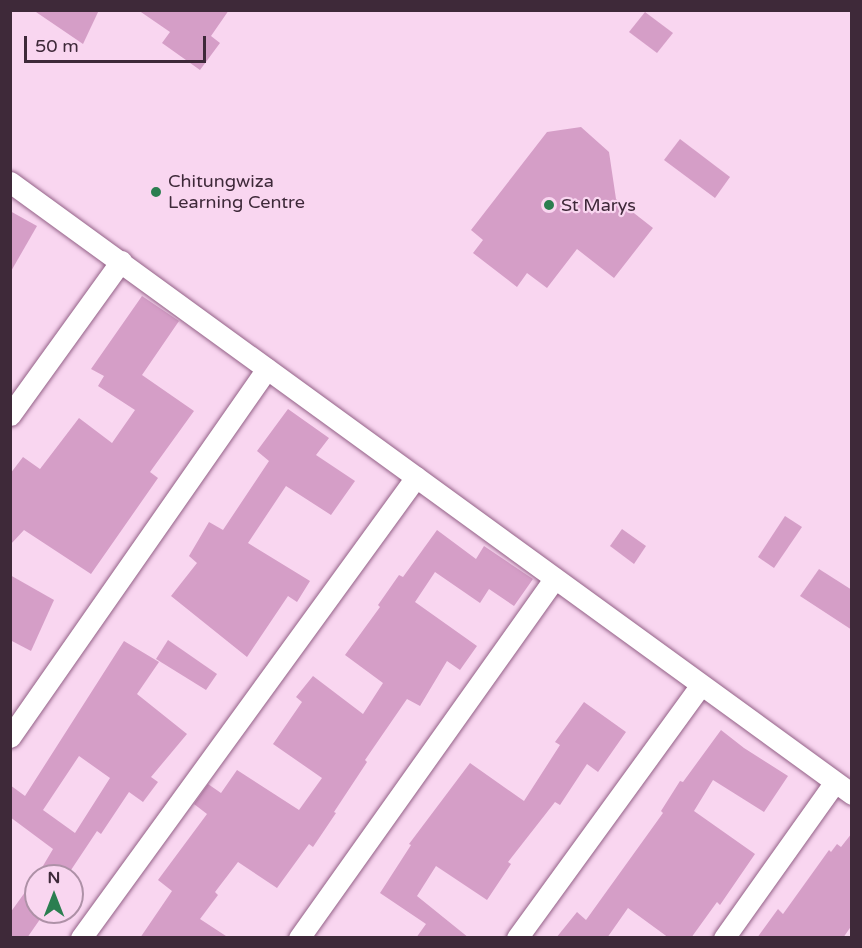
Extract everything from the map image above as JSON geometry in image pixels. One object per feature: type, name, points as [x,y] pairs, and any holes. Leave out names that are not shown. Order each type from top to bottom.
[{"type":"street","points":[[10,182],[700,686],[844,788],[724,938]]},
{"type":"street","points":[[10,416],[121,261]]},
{"type":"street","points":[[10,736],[267,369]]},
{"type":"street","points":[[81,938],[416,477]]},
{"type":"street","points":[[299,938],[554,579]]},
{"type":"street","points":[[517,938],[700,686]]},
{"type":"building","points":[[33,10],[99,10],[83,44]]},
{"type":"building","points":[[138,10],[229,10],[211,36],[220,43],[200,70],[162,43],[170,32]]},
{"type":"building","points":[[645,12],[673,33],[657,53],[629,32]]},
{"type":"building","name":"St Marys","points":[[581,127],[609,152],[616,199],[653,228],[614,278],[577,249],[547,288],[527,273],[517,287],[473,253],[483,240],[471,230],[547,132]]},
{"type":"building","points":[[680,139],[730,177],[715,198],[664,160]]},
{"type":"building","points":[[10,211],[37,226],[10,273]]},
{"type":"building","points":[[142,296],[179,321],[142,375],[194,411],[150,472],[158,478],[91,574],[24,530],[10,545],[10,474],[23,457],[40,469],[79,418],[112,443],[135,410],[98,386],[104,376],[91,369]]},
{"type":"building","points":[[288,409],[329,438],[316,455],[355,481],[331,515],[286,486],[248,543],[310,581],[297,602],[288,596],[247,657],[171,596],[197,563],[189,556],[209,522],[223,530],[269,461],[257,451]]},
{"type":"building","points":[[785,516],[802,527],[774,568],[758,557]]},
{"type":"building","points":[[622,529],[646,546],[634,564],[610,546]]},
{"type":"building","points":[[437,530],[476,559],[484,546],[533,579],[514,606],[489,589],[480,603],[435,572],[415,602],[477,646],[460,670],[447,661],[420,706],[407,699],[365,760],[367,762],[313,847],[309,844],[277,888],[238,862],[215,892],[218,895],[200,919],[229,938],[140,938],[172,891],[158,880],[207,814],[194,804],[208,784],[221,793],[237,770],[299,810],[322,778],[273,744],[302,702],[296,697],[313,676],[363,714],[383,683],[345,655],[380,607],[378,605],[399,575],[403,577]]},
{"type":"building","points":[[819,569],[852,590],[852,630],[800,596]]},
{"type":"building","points":[[10,575],[54,600],[31,651],[10,640]]},
{"type":"building","points":[[168,640],[217,674],[206,690],[156,659]]},
{"type":"building","points":[[124,641],[159,662],[137,694],[187,734],[151,777],[158,782],[143,802],[129,792],[101,834],[97,831],[75,864],[44,864],[53,849],[10,817],[10,785],[25,796]],"holes":[[[79,756],[110,778],[75,833],[43,810]]]},
{"type":"building","points":[[584,702],[626,732],[598,772],[587,764],[560,805],[555,802],[508,862],[511,864],[487,900],[436,866],[417,896],[469,938],[416,938],[426,924],[380,893],[411,845],[409,844],[470,763],[524,801],[560,745],[555,742]]},
{"type":"building","points":[[721,730],[744,748],[788,776],[764,812],[713,780],[694,811],[755,854],[720,905],[717,902],[691,938],[669,938],[628,908],[607,938],[556,938],[577,912],[586,920],[663,813],[661,811],[680,781],[683,782]]},
{"type":"building","points":[[852,833],[852,925],[843,938],[757,938],[778,909],[783,914],[829,850],[831,852],[837,844],[841,847]]},
{"type":"building","points":[[24,894],[24,924],[37,924],[27,938],[10,938],[10,913]]},
{"type":"place","name":"Chitungwiza Learning Centre","points":[[156,192]]},
{"type":"place","name":"St Marys","points":[[549,205]]}]
